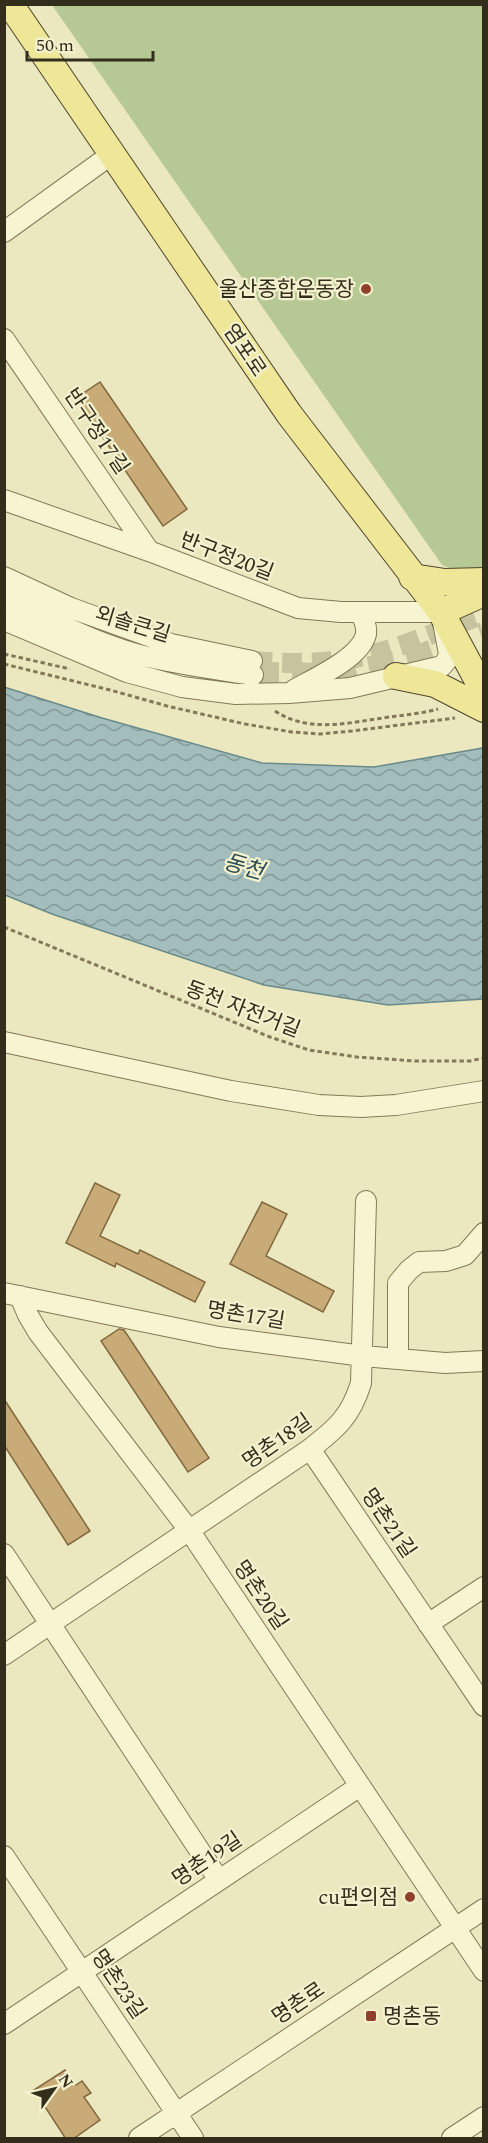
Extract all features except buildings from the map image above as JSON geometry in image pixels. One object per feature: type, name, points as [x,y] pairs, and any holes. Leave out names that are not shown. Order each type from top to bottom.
[{"type":"main road","name":"염포로","points":[[10,4],[289,414],[412,576],[474,652],[483,692]]},
{"type":"main road","points":[[412,576],[445,582],[483,581]]},
{"type":"main road","points":[[441,612],[483,593]]},
{"type":"main road","points":[[396,676],[435,684],[483,709]]},
{"type":"street","points":[[4,232],[112,154]]},
{"type":"street","name":"반구정17길","points":[[4,339],[149,551]]},
{"type":"street","name":"반구정20길","points":[[4,500],[149,551],[298,608],[360,612],[441,612]]},
{"type":"street","name":"외솔큰길","points":[[4,577],[71,608],[171,644],[253,668],[184,664],[134,653],[83,634],[4,598]]},
{"type":"street","points":[[289,693],[357,651],[366,633],[366,622],[360,612]]},
{"type":"street","points":[[4,620],[127,672],[171,684],[236,694],[350,688],[442,666],[449,654],[441,612]]},
{"type":"street","points":[[4,1042],[231,1091],[319,1105],[361,1107],[396,1105],[483,1091]]},
{"type":"street","name":"명촌18길","points":[[4,1655],[310,1449],[344,1420],[355,1403],[361,1383],[366,1201]]},
{"type":"street","points":[[398,1359],[398,1284],[418,1262],[446,1261],[465,1255],[483,1233]]},
{"type":"street","name":"명촌17길","points":[[12,1294],[219,1337],[363,1356],[445,1363],[483,1361]]},
{"type":"street","name":"명촌20길","points":[[12,1294],[38,1332],[189,1530],[483,1971]]},
{"type":"street","name":"명촌21길","points":[[310,1449],[483,1706]]},
{"type":"street","points":[[4,1554],[219,1880]]},
{"type":"street","points":[[428,1624],[483,1587]]},
{"type":"street","name":"명촌19길","points":[[4,2024],[360,1786]]},
{"type":"street","name":"명촌23길","points":[[4,1856],[193,2139]]},
{"type":"street","name":"명촌로","points":[[140,2139],[483,1909]]},
{"type":"street","points":[[452,2139],[483,2117]]},
{"type":"path","name":"동천 자전거길","points":[[4,927],[260,1033],[309,1050],[357,1057],[416,1061],[470,1061],[483,1058]]},
{"type":"green space","name":"울산종합운동장","points":[[52,5],[483,5],[483,571],[459,572],[442,565]]},
{"type":"water","name":"동천","points":[[4,687],[102,718],[262,763],[374,767],[483,748],[483,999],[388,1005],[264,985],[52,914],[5,895]]},
{"type":"tunnel","points":[[252,661],[304,663],[354,658],[410,642],[484,614]]},
{"type":"tunnel","points":[[253,675],[340,676],[408,661],[484,635]]},
{"type":"place","name":"울산종합운동장","points":[[366,289]]},
{"type":"place","name":"cu편의점","points":[[410,1897]]},
{"type":"place","name":"명촌동","points":[[371,2016]]}]
